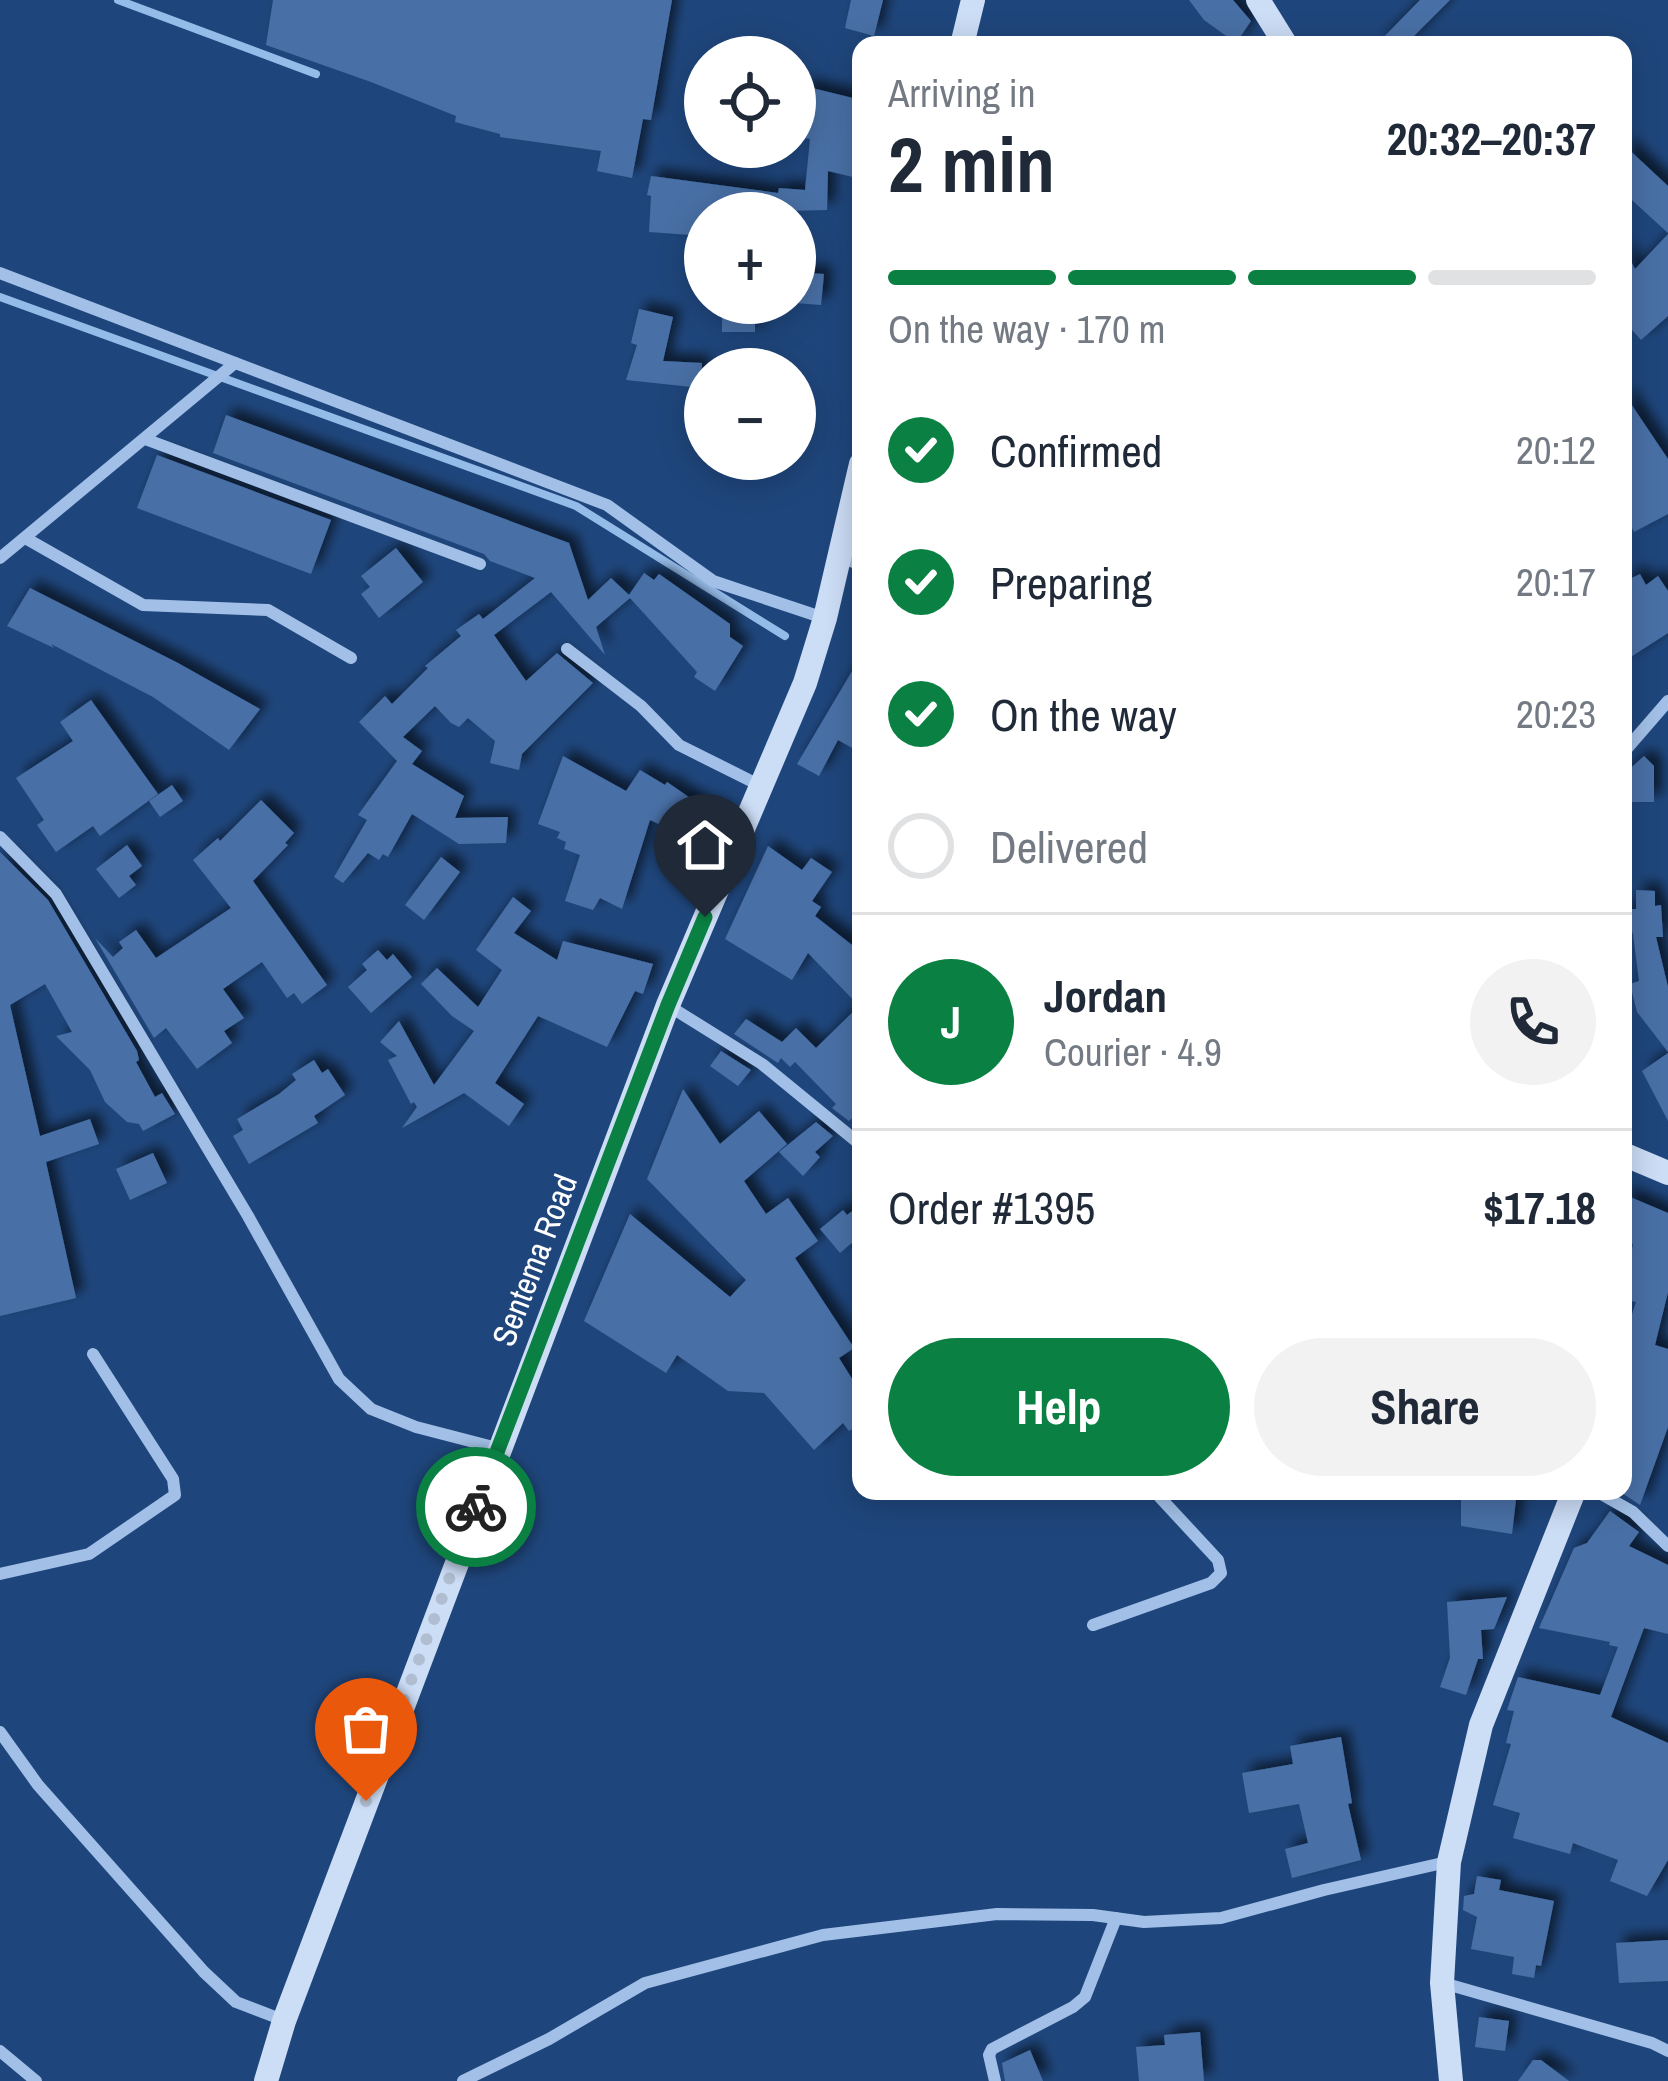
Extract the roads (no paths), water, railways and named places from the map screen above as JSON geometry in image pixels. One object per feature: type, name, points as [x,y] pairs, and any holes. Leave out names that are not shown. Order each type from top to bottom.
[{"type":"main road","points":[[964,36],[973,0]]},
{"type":"main road","points":[[1258,0],[1280,36]]},
{"type":"main road","name":"Sentema Road","points":[[266,2081],[284,2021],[497,1448],[668,1005],[805,683],[825,618],[850,561]]},
{"type":"main road","points":[[1632,1158],[1668,1173]]},
{"type":"main road","points":[[1451,2081],[1442,1983],[1449,1862],[1481,1725],[1570,1500]]},
{"type":"street","points":[[0,273],[229,368],[607,505],[713,581],[825,618]]},
{"type":"street","points":[[0,558],[229,368]]},
{"type":"street","points":[[145,439],[480,564]]},
{"type":"street","points":[[27,539],[142,605],[268,610],[351,658]]},
{"type":"street","points":[[567,649],[640,706],[679,745],[761,785]]},
{"type":"street","points":[[1632,729],[1668,700]]},
{"type":"street","points":[[0,837],[56,894],[339,1379],[371,1409],[416,1427],[497,1448]]},
{"type":"street","points":[[668,1005],[762,1064],[852,1138]]},
{"type":"street","points":[[0,1574],[89,1554],[175,1495],[173,1479],[93,1354]]},
{"type":"street","points":[[1093,1624],[1211,1583],[1221,1573],[1218,1560],[1162,1500]]},
{"type":"street","points":[[1612,1500],[1634,1512],[1668,1546]]},
{"type":"street","points":[[0,1732],[38,1785],[204,1972],[236,2002],[284,2021]]},
{"type":"street","points":[[463,2081],[549,2039],[645,1983],[823,1935],[997,1914],[1162,1922],[1221,1918],[1449,1862]]},
{"type":"street","points":[[994,2081],[992,2048],[1058,2016],[1085,1997],[1116,1918]]},
{"type":"street","points":[[1442,1983],[1668,2051]]},
{"type":"street","points":[[0,2051],[36,2081]]},
{"type":"waterway","points":[[118,0],[316,74]]},
{"type":"waterway","points":[[0,297],[576,506],[785,636]]}]
